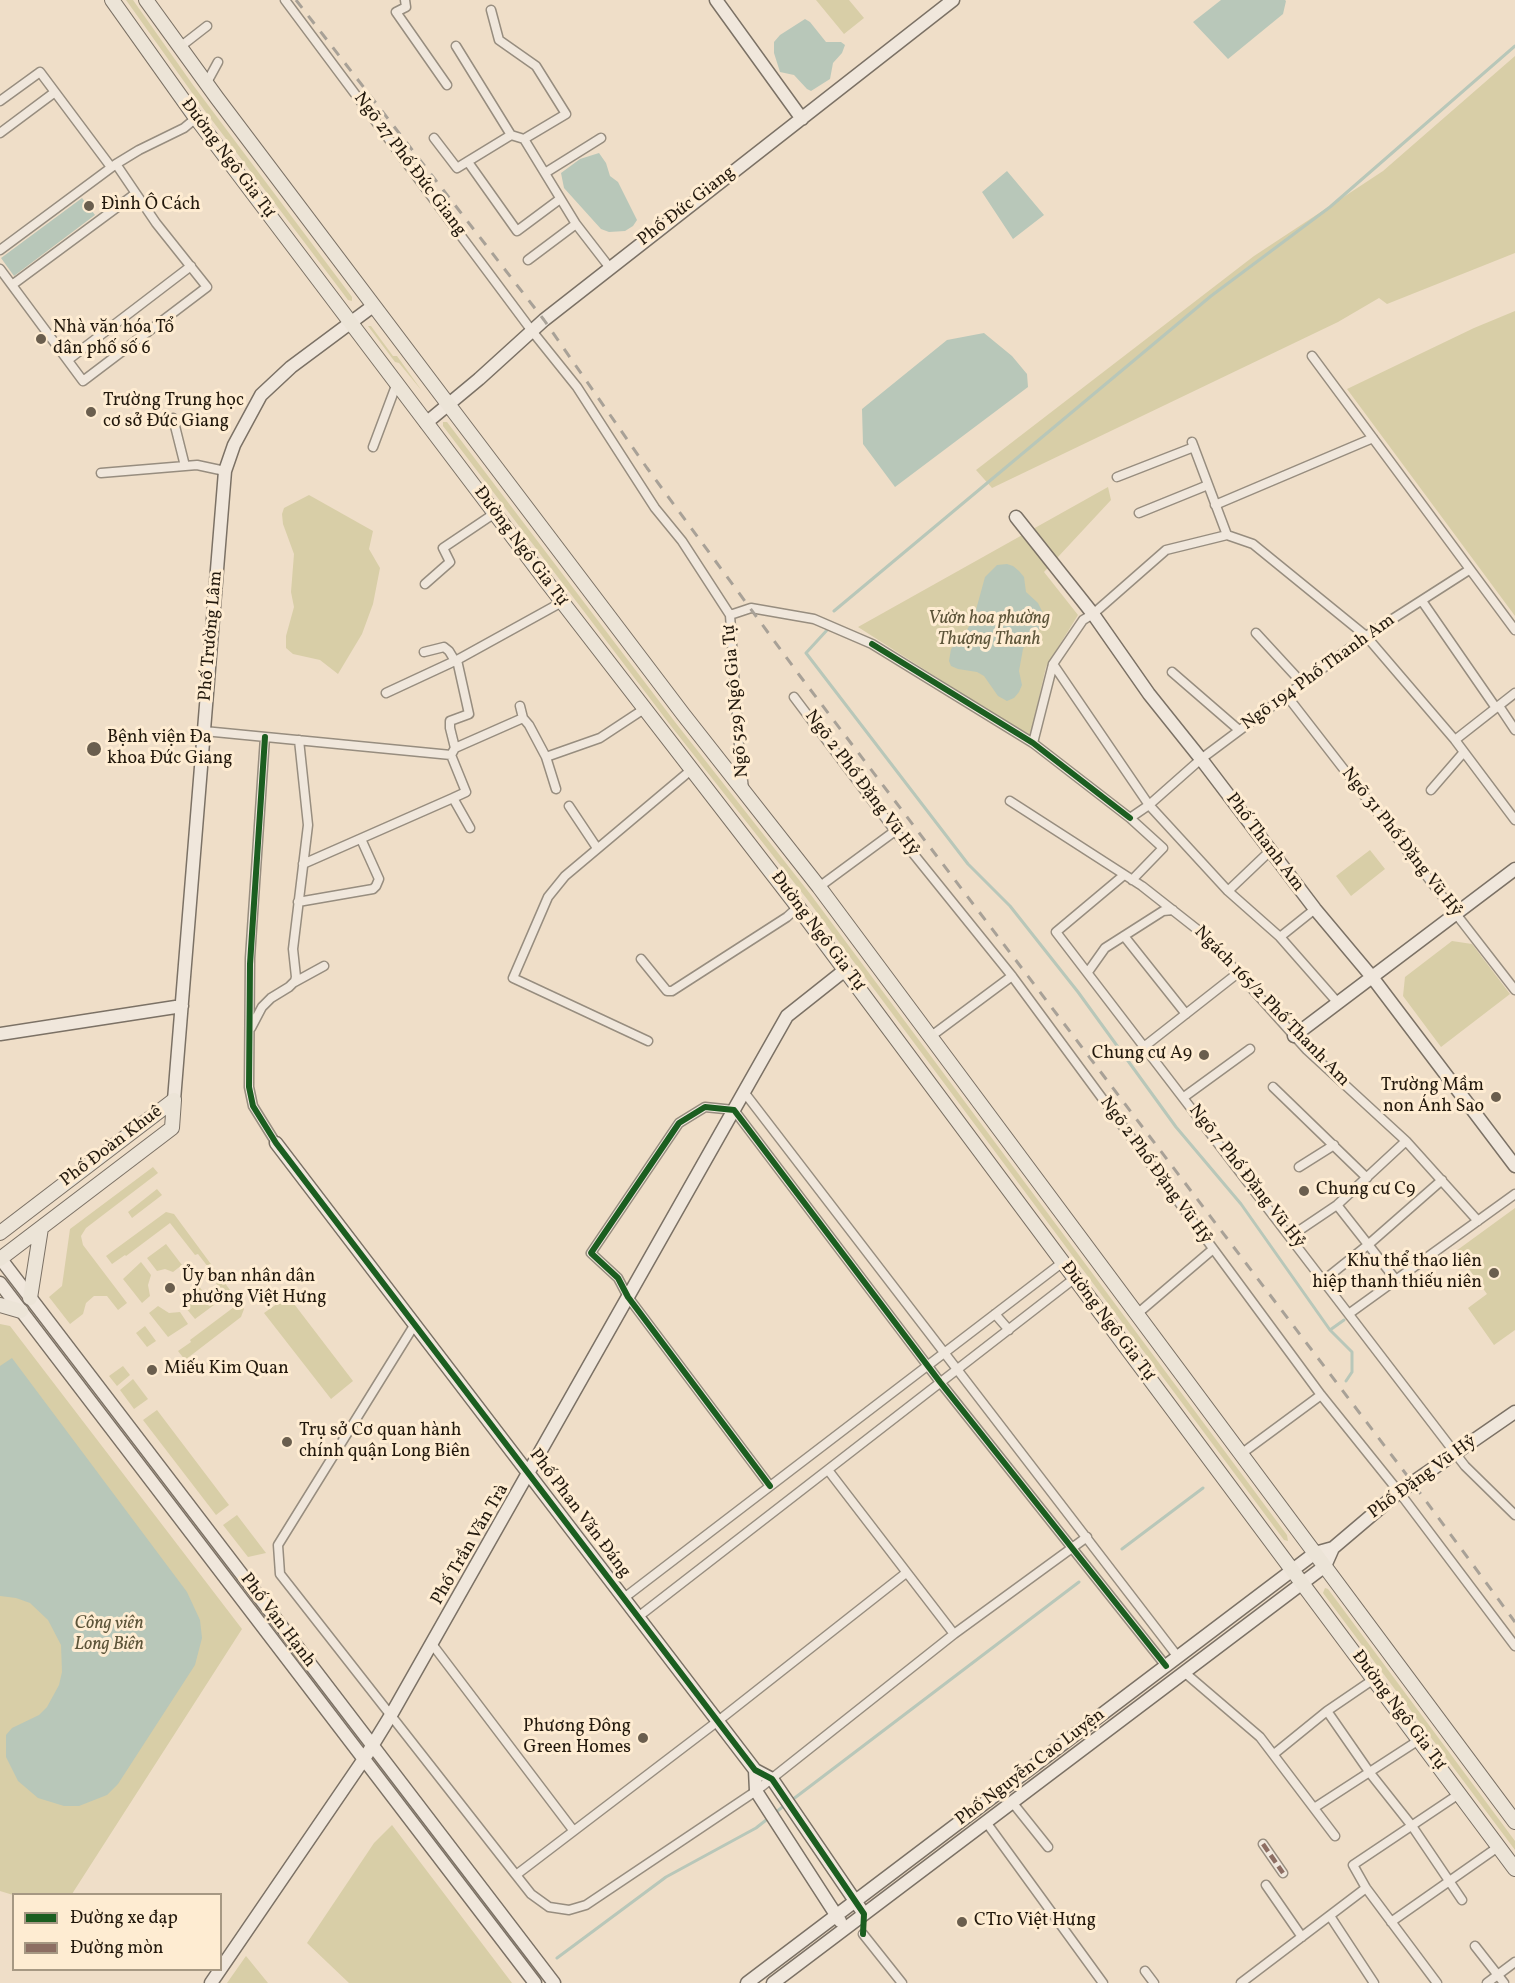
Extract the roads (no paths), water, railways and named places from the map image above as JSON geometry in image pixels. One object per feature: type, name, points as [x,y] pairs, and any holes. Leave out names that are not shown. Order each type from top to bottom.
[{"type":"main road","name":"Đường Ngô Gia Tự","points":[[112,0],[196,118],[426,423],[798,907],[1515,1869]]},
{"type":"main road","name":"Đường Ngô Gia Tự","points":[[150,1],[206,84],[683,714],[819,887],[1515,1822]]},
{"type":"main road","name":"Phố Đoàn Khuê","points":[[0,1258],[172,1128],[174,1100]]},
{"type":"main road","name":"Phố Đoàn Khuê","points":[[0,1233],[174,1100]]},
{"type":"main road","points":[[30,1298],[41,1228]]},
{"type":"main road","points":[[0,1305],[21,1311]]},
{"type":"street","name":"Ngõ 27 Phố Đức Giang","points":[[285,0],[532,331],[577,387],[655,508],[682,541],[730,615]]},
{"type":"street","points":[[405,0],[406,7],[396,12],[447,85]]},
{"type":"street","points":[[716,0],[802,119]]},
{"type":"street","name":"Phố Đức Giang","points":[[426,423],[532,331],[610,268],[953,0]]},
{"type":"street","points":[[456,46],[512,135],[524,138],[566,114],[536,66],[499,40],[491,10]]},
{"type":"street","points":[[180,47],[207,26]]},
{"type":"street","points":[[206,84],[218,62]]},
{"type":"street","points":[[0,101],[40,72],[207,287],[83,381],[0,269]]},
{"type":"street","points":[[0,133],[55,92]]},
{"type":"street","points":[[0,250],[113,166],[184,128],[196,118]]},
{"type":"street","points":[[434,138],[457,168],[512,135]]},
{"type":"street","points":[[524,138],[576,224],[610,268]]},
{"type":"street","points":[[544,173],[601,138]]},
{"type":"street","points":[[468,162],[517,231],[560,199]]},
{"type":"street","points":[[12,285],[135,194]]},
{"type":"street","points":[[528,260],[576,224]]},
{"type":"street","points":[[68,360],[191,266]]},
{"type":"street","name":"Phố Trường Lâm","points":[[174,1100],[225,471],[238,436],[261,395],[291,366],[373,306]]},
{"type":"street","points":[[1312,356],[1515,630]]},
{"type":"street","points":[[373,447],[397,383]]},
{"type":"street","points":[[173,418],[185,466]]},
{"type":"street","points":[[1215,505],[1373,438]]},
{"type":"street","points":[[1117,477],[1193,444],[1227,535]]},
{"type":"street","points":[[101,473],[197,465],[225,471]]},
{"type":"street","points":[[1139,513],[1208,485]]},
{"type":"street","points":[[425,584],[450,562],[443,548],[495,513]]},
{"type":"street","name":"Phố Thanh Am","points":[[1016,517],[1093,614],[1149,694],[1315,909],[1372,977],[1515,1166]]},
{"type":"street","points":[[1033,743],[1053,664],[1083,620],[1093,614],[1166,549],[1227,535],[1254,544],[1366,636],[1455,740],[1515,820]]},
{"type":"street","name":"Ngõ 194 Phố Thanh Am","points":[[1130,818],[1149,805],[1201,759],[1366,636],[1469,570]]},
{"type":"street","points":[[1422,601],[1515,730]]},
{"type":"street","points":[[386,693],[456,661],[562,602]]},
{"type":"street","name":"Ngõ 529 Ngô Gia Tự","points":[[745,792],[740,760],[730,615],[751,608],[814,619],[872,644],[1033,743],[1130,818],[1163,848],[1128,877]]},
{"type":"street","points":[[1256,633],[1303,684]]},
{"type":"street","points":[[303,864],[466,792],[453,752],[450,728],[450,721],[469,714],[456,661],[444,647],[424,652]]},
{"type":"street","points":[[1053,664],[1149,805],[1228,891],[1280,937],[1338,1003]]},
{"type":"street","points":[[1172,672],[1239,730]]},
{"type":"street","points":[[1455,740],[1515,693]]},
{"type":"street","name":"Ngõ 31 Phố Đặng Vũ Hỷ","points":[[1287,696],[1515,990]]},
{"type":"street","name":"Ngõ 2 Phố Đặng Vũ Hỷ","points":[[795,697],[895,831],[1012,976],[1212,1250],[1515,1646]]},
{"type":"street","points":[[520,706],[523,718],[546,757],[556,789]]},
{"type":"street","points":[[546,757],[600,738],[644,709]]},
{"type":"street","points":[[204,731],[453,752],[523,718]]},
{"type":"street","points":[[266,737],[250,952],[249,1087],[251,1101],[276,1143]]},
{"type":"street","points":[[293,983],[296,976],[293,949],[308,825],[299,740]]},
{"type":"street","points":[[1431,790],[1464,753]]},
{"type":"street","points":[[648,1041],[513,978],[548,897],[565,876],[691,770]]},
{"type":"street","points":[[453,798],[470,828]]},
{"type":"street","name":"Ngách 165/2 Phố Thanh Am","points":[[1010,801],[1128,877],[1203,934],[1294,1036],[1406,1141],[1478,1221]]},
{"type":"street","points":[[569,806],[597,848]]},
{"type":"street","points":[[819,887],[895,831]]},
{"type":"street","points":[[298,902],[373,889],[376,886],[379,879],[361,838]]},
{"type":"street","points":[[1228,891],[1270,851]]},
{"type":"street","points":[[1294,1036],[1515,869]]},
{"type":"street","name":"Ngõ 7 Phố Đặng Vũ Hỷ","points":[[1128,877],[1056,932],[1465,1466],[1515,1515]]},
{"type":"street","points":[[641,959],[667,991],[672,991],[787,917],[798,907]]},
{"type":"street","points":[[1280,937],[1315,909]]},
{"type":"street","points":[[1088,972],[1105,948],[1163,911],[1173,910]]},
{"type":"street","points":[[1124,936],[1186,1014]]},
{"type":"street","points":[[249,1030],[262,1007],[271,998],[324,966]]},
{"type":"street","name":"Phố Trần Văn Trà","points":[[222,1968],[364,1759],[391,1715],[787,1016],[845,970]]},
{"type":"street","points":[[1145,1046],[1238,973]]},
{"type":"street","points":[[930,1037],[1012,976]]},
{"type":"street","points":[[0,1034],[182,1006]]},
{"type":"street","points":[[1184,1097],[1250,1049]]},
{"type":"street","points":[[1273,1087],[1367,1178]]},
{"type":"street","points":[[744,1092],[946,1352],[1178,1657]]},
{"type":"street","points":[[770,1486],[628,1297],[618,1278],[591,1253],[679,1123],[705,1107],[734,1110],[940,1383],[1166,1666]]},
{"type":"street","points":[[1291,1236],[1337,1205],[1406,1141]]},
{"type":"street","name":"Phố Phan Văn Đáng","points":[[276,1143],[755,1770],[772,1779],[864,1914]]},
{"type":"street","points":[[1299,1167],[1334,1145]]},
{"type":"street","points":[[1324,1280],[1442,1180]]},
{"type":"street","points":[[1350,1313],[1515,1194]]},
{"type":"street","points":[[1337,1205],[1396,1280]]},
{"type":"street","points":[[1137,1314],[1212,1250]]},
{"type":"street","name":"Phố Vạn Hạnh","points":[[0,1258],[554,1983]]},
{"type":"street","points":[[624,1598],[1063,1262]]},
{"type":"street","points":[[638,1617],[1075,1278]]},
{"type":"street","name":"Phố Vạn Hạnh","points":[[0,1283],[535,1983]]},
{"type":"street","points":[[995,1314],[1009,1330]]},
{"type":"street","points":[[415,1324],[278,1545],[280,1574],[531,1894],[549,1907],[569,1910],[586,1905],[756,1791],[954,1634],[1087,1537]]},
{"type":"street","points":[[1241,1454],[1321,1395]]},
{"type":"street","name":"Phố Đặng Vũ Hỷ","points":[[1315,1553],[1333,1548],[1398,1492],[1515,1412]]},
{"type":"street","points":[[828,1470],[954,1634]]},
{"type":"street","name":"Phố Đặng Vũ Hỷ","points":[[1325,1566],[1333,1548]]},
{"type":"street","name":"Phố Nguyễn Cao Luyện","points":[[747,1983],[1315,1553]]},
{"type":"street","name":"Phố Nguyễn Cao Luyện","points":[[773,1983],[1325,1566]]},
{"type":"street","points":[[516,1875],[906,1572]]},
{"type":"street","points":[[432,1644],[573,1830]]},
{"type":"street","points":[[1184,1672],[1250,1727],[1274,1754],[1335,1836]]},
{"type":"street","points":[[1274,1754],[1327,1711],[1374,1679]]},
{"type":"street","points":[[1327,1711],[1370,1773],[1412,1826],[1462,1900]]},
{"type":"street","points":[[1314,1808],[1419,1740]]},
{"type":"street","points":[[755,1770],[756,1791],[837,1915],[846,1928],[862,1934],[902,1983]]},
{"type":"street","points":[[1437,1983],[1366,1888],[1353,1865],[1459,1794]]},
{"type":"street","points":[[1012,1803],[1048,1848]]},
{"type":"street","points":[[986,1822],[1103,1983]]},
{"type":"street","points":[[1263,1844],[1283,1873]]},
{"type":"street","points":[[1391,1922],[1498,1846]]},
{"type":"street","points":[[1266,1885],[1302,1937]]},
{"type":"street","points":[[1241,1983],[1366,1888]]},
{"type":"street","points":[[862,1934],[864,1914]]},
{"type":"street","points":[[1330,1916],[1374,1983]]},
{"type":"street","points":[[1475,1946],[1504,1983]]},
{"type":"street","points":[[1487,1983],[1515,1962]]},
{"type":"street","points":[[1145,1971],[1154,1983]]},
{"type":"waterway","points":[[834,611],[1211,296],[1330,207],[1515,46]]},
{"type":"waterway","points":[[828,629],[806,653],[968,864],[1010,906],[1078,992],[1176,1127],[1241,1204],[1330,1330],[1352,1352],[1352,1372],[1346,1381]]},
{"type":"waterway","points":[[1330,1330],[1344,1320]]},
{"type":"waterway","points":[[1122,1549],[1203,1488]]},
{"type":"waterway","points":[[792,1800],[1079,1582]]},
{"type":"waterway","points":[[775,1813],[786,1804]]},
{"type":"waterway","points":[[557,1958],[666,1877],[756,1828],[770,1817]]},
{"type":"railway","points":[[296,0],[544,320],[647,468],[800,676],[1412,1482],[1515,1622]]},
{"type":"place","name":"Đình Ô Cách","points":[[89,206]]},
{"type":"place","name":"Nhà văn hóa Tổ dân phố số 6","points":[[41,339]]},
{"type":"place","name":"Trường Trung học cơ sở Đức Giang","points":[[91,412]]},
{"type":"place","name":"Bệnh viện Đa khoa Đức Giang","points":[[94,749]]},
{"type":"place","name":"Chung cư A9","points":[[1204,1055]]},
{"type":"place","name":"Trường Mầm non Ánh Sao","points":[[1496,1097]]},
{"type":"place","name":"Chung cư C9","points":[[1304,1191]]},
{"type":"place","name":"Khu thể thao liên hiệp thanh thiếu niên","points":[[1494,1273]]},
{"type":"place","name":"Ủy ban nhân dân phường Việt Hưng","points":[[170,1288]]},
{"type":"place","name":"Miếu Kim Quan","points":[[152,1370]]},
{"type":"place","name":"Trụ sở Cơ quan hành chính quận Long Biên","points":[[287,1442]]},
{"type":"place","name":"Phương Đông Green Homes","points":[[643,1738]]},
{"type":"place","name":"CT10 Việt Hưng","points":[[962,1922]]},
{"type":"park label","name":"Vườn hoa phường Thượng Thanh","points":[[989,630]]},
{"type":"park label","name":"Công viên Long Biên","points":[[109,1635]]}]
